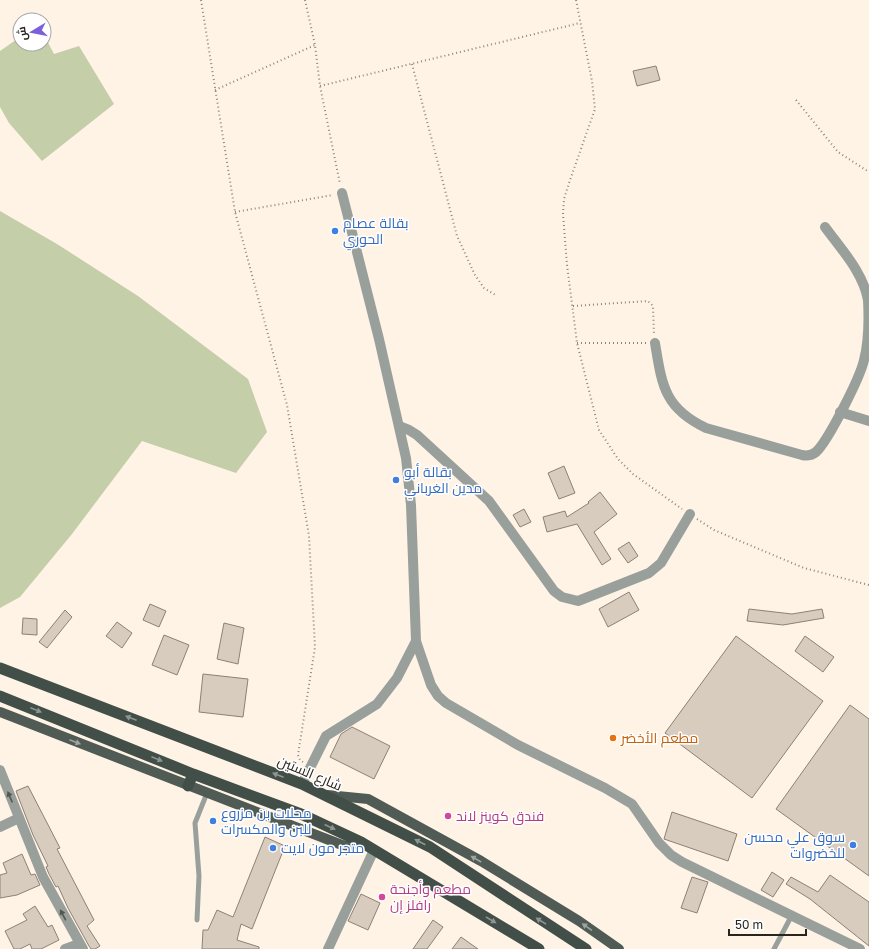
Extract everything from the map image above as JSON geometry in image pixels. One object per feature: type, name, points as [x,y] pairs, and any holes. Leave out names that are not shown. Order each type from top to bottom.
[{"type":"highway","name":"شارع الستين","points":[[0,668],[302,784],[430,847],[586,949]]},
{"type":"highway","points":[[0,696],[193,774],[301,814],[361,842],[526,945],[540,949]]},
{"type":"highway","points":[[188,786],[193,774]]},
{"type":"main road","points":[[0,712],[342,845],[348,846],[361,842]]},
{"type":"main road","points":[[327,796],[368,799],[481,861],[579,921],[619,949]]},
{"type":"street","points":[[342,193],[399,426],[410,485],[416,641],[431,685],[438,696],[446,703],[518,745],[605,788],[632,804],[659,843],[670,855],[860,949]]},
{"type":"street","points":[[654,343],[664,389],[674,405],[685,415],[706,428],[802,455],[809,456],[814,454],[822,444],[854,386],[863,363],[868,341],[868,300],[866,280],[825,226]]},
{"type":"street","points":[[840,412],[869,421]]},
{"type":"street","points":[[399,426],[416,435],[489,501],[554,591],[569,600],[586,599],[649,573],[661,564],[690,514]]},
{"type":"street","points":[[302,784],[326,736],[377,704],[397,678],[416,641]]},
{"type":"street","points":[[0,770],[43,877],[81,946],[65,949]]},
{"type":"street","points":[[0,827],[19,818]]},
{"type":"street","points":[[328,949],[374,850]]},
{"type":"lane","points":[[198,920],[199,876],[195,823],[206,793]]},
{"type":"lane","points":[[774,949],[792,915]]},
{"type":"path","points":[[201,0],[235,212],[287,405],[309,536],[314,647],[298,755],[300,760],[310,768]]},
{"type":"path","points":[[235,212],[342,193],[320,86],[315,45],[305,0]]},
{"type":"path","points":[[576,0],[596,109],[564,200],[564,228],[578,343],[600,430],[603,436],[618,459],[633,474],[714,530],[789,562],[818,572],[869,585]]},
{"type":"path","points":[[320,86],[580,23]]},
{"type":"path","points":[[215,90],[315,45]]},
{"type":"path","points":[[412,64],[457,236],[475,275],[484,288],[497,296]]},
{"type":"path","points":[[796,100],[838,152],[869,172]]},
{"type":"path","points":[[573,306],[648,301],[653,306],[654,343],[578,343]]},
{"type":"green space","points":[[12,43],[12,52],[52,52],[52,50],[54,54],[79,46],[114,104],[42,161],[9,123],[0,107],[0,51]]},
{"type":"green space","points":[[0,211],[57,244],[138,296],[248,379],[267,432],[236,473],[142,441],[72,534],[20,597],[0,608]]},
{"type":"building","points":[[656,66],[660,80],[637,86],[633,71]]},
{"type":"building","points":[[564,466],[575,493],[559,499],[548,473]]},
{"type":"building","points":[[600,492],[617,514],[594,532],[611,559],[602,565],[577,524],[547,532],[543,517],[565,511],[567,517],[589,503],[588,502]]},
{"type":"building","points":[[524,509],[531,522],[520,527],[513,515]]},
{"type":"building","points":[[629,542],[638,556],[628,563],[618,549]]},
{"type":"building","points":[[629,592],[639,610],[608,627],[599,609]]},
{"type":"building","points":[[150,604],[166,611],[159,627],[143,620]]},
{"type":"building","points":[[749,609],[792,614],[822,609],[824,618],[783,625],[747,621]]},
{"type":"building","points":[[65,610],[72,617],[47,648],[39,642]]},
{"type":"building","points":[[23,618],[37,619],[37,635],[22,634]]},
{"type":"building","points":[[117,622],[132,633],[122,648],[106,636]]},
{"type":"building","points":[[224,623],[244,628],[238,664],[217,659]]},
{"type":"building","points":[[164,635],[189,645],[177,675],[152,665]]},
{"type":"building","points":[[736,636],[823,701],[752,798],[665,733]]},
{"type":"building","points":[[805,636],[834,657],[823,672],[795,651]]},
{"type":"building","points":[[203,674],[248,679],[243,717],[199,712]]},
{"type":"building","points":[[850,705],[869,719],[869,876],[776,809]]},
{"type":"building","points":[[352,727],[390,746],[374,779],[330,757],[341,734]]},
{"type":"building","points":[[28,786],[60,848],[57,849],[94,920],[87,926],[100,946],[95,949],[91,949],[89,946],[68,908],[58,886],[56,887],[46,867],[48,866],[33,835],[16,791]]},
{"type":"building","points":[[672,812],[737,834],[728,861],[664,839]]},
{"type":"building","points":[[265,837],[285,846],[252,929],[241,924],[237,940],[259,947],[259,949],[202,949],[203,930],[208,930],[217,910],[233,917]]},
{"type":"building","points":[[22,854],[31,875],[35,874],[40,885],[17,895],[0,898],[0,875],[7,873],[3,863]]},
{"type":"building","points":[[772,872],[784,880],[773,897],[761,890]]},
{"type":"building","points":[[830,875],[869,902],[869,946],[810,899],[786,884],[791,877],[818,892]]},
{"type":"building","points":[[692,877],[708,882],[697,913],[681,908]]},
{"type":"building","points":[[361,894],[380,903],[368,930],[348,921]]},
{"type":"building","points":[[35,906],[48,927],[52,925],[59,940],[41,949],[32,949],[30,944],[20,949],[14,949],[5,931],[27,920],[23,914]]},
{"type":"building","points":[[433,920],[443,927],[427,949],[413,949]]},
{"type":"building","points":[[461,937],[478,949],[452,949]]},
{"type":"place","name":"بقالة عصام الحوري","points":[[335,231]]},
{"type":"place","name":"بقالة أبو مدين الغرباني","points":[[396,480]]},
{"type":"place","name":"مطعم الأخضر","points":[[613,738]]},
{"type":"place","name":"فندق كوينز لاند","points":[[448,816]]},
{"type":"place","name":"محلات بن مزروع للبن والمكسرات","points":[[213,821]]},
{"type":"place","name":"سوق علي محسن للخضروات","points":[[853,845]]},
{"type":"place","name":"متجر مون لايت","points":[[273,848]]},
{"type":"place","name":"مطعم وأجنحة رافلز إن","points":[[382,897]]}]
